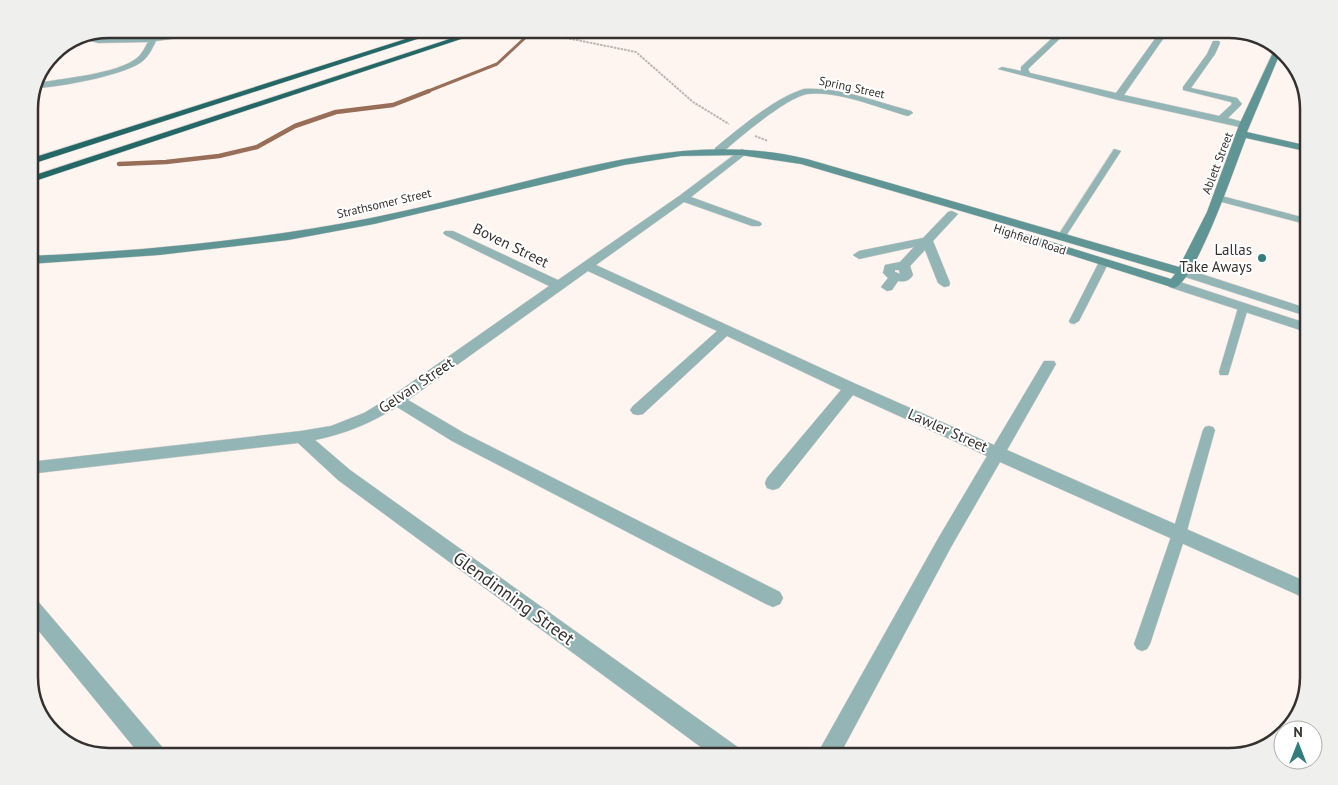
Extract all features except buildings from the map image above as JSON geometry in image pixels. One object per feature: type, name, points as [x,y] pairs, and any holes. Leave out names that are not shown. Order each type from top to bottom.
[{"type":"highway","points":[[38,159],[413,38]]},
{"type":"highway","points":[[38,177],[460,38]]},
{"type":"highway","points":[[350,74],[470,38]]},
{"type":"street","points":[[95,39],[107,41],[154,38]]},
{"type":"street","points":[[42,85],[133,64],[142,58],[154,38]]},
{"type":"street","points":[[1027,75],[1024,69],[1057,38]]},
{"type":"street","points":[[1118,97],[1160,38]]},
{"type":"street","points":[[1216,43],[1211,54],[1187,87],[1187,90],[1234,100],[1236,104],[1221,120]]},
{"type":"street","name":"Ablett Street","points":[[1174,284],[1183,272],[1204,231],[1243,129],[1275,54]]},
{"type":"street","points":[[1002,69],[1221,120],[1243,129],[1300,146]]},
{"type":"street","name":"Spring Street","points":[[719,150],[799,94],[811,91],[824,92],[908,113]]},
{"type":"street","name":"Strathsomer Street","points":[[38,260],[141,255],[243,244],[376,220],[641,157],[672,152],[719,150],[748,152]]},
{"type":"street","name":"Gelvan Street","points":[[38,467],[300,437],[346,427],[397,400],[748,152]]},
{"type":"street","name":"Highfield Road","points":[[748,152],[800,165],[1300,326]]},
{"type":"street","name":"Highfield Road","points":[[748,152],[803,161],[1183,272],[1300,309]]},
{"type":"street","points":[[683,198],[756,224]]},
{"type":"street","points":[[1218,198],[1300,220]]},
{"type":"street","points":[[891,282],[889,268],[904,265],[952,214]]},
{"type":"street","name":"Boven Street","points":[[449,233],[559,286]]},
{"type":"street","points":[[858,255],[926,241]]},
{"type":"street","points":[[926,241],[944,283]]},
{"type":"street","name":"Lawler Street","points":[[588,266],[852,388],[1300,588]]},
{"type":"street","points":[[638,410],[727,329]]},
{"type":"street","points":[[831,748],[945,542],[1049,364]]},
{"type":"street","points":[[773,483],[852,388]]},
{"type":"street","points":[[397,400],[458,437],[773,598]]},
{"type":"street","name":"Glendinning Street","points":[[300,437],[344,475],[720,748]]},
{"type":"street","points":[[38,616],[148,748]]},
{"type":"lane","points":[[1061,237],[1117,151]]},
{"type":"lane","points":[[1074,321],[1104,262]]},
{"type":"lane","points":[[1224,372],[1244,308]]},
{"type":"lane","points":[[1142,644],[1179,534],[1209,430]]},
{"type":"path","points":[[567,38],[636,52],[646,58],[674,86],[703,109],[726,124],[772,143]]},
{"type":"waterway","points":[[426,92],[497,64],[525,38]]},
{"type":"waterway","points":[[119,164],[166,162],[219,156],[257,147],[295,126],[336,112],[393,105],[429,91]]},
{"type":"place","name":"Lallas Take Aways","points":[[1262,258]]}]
